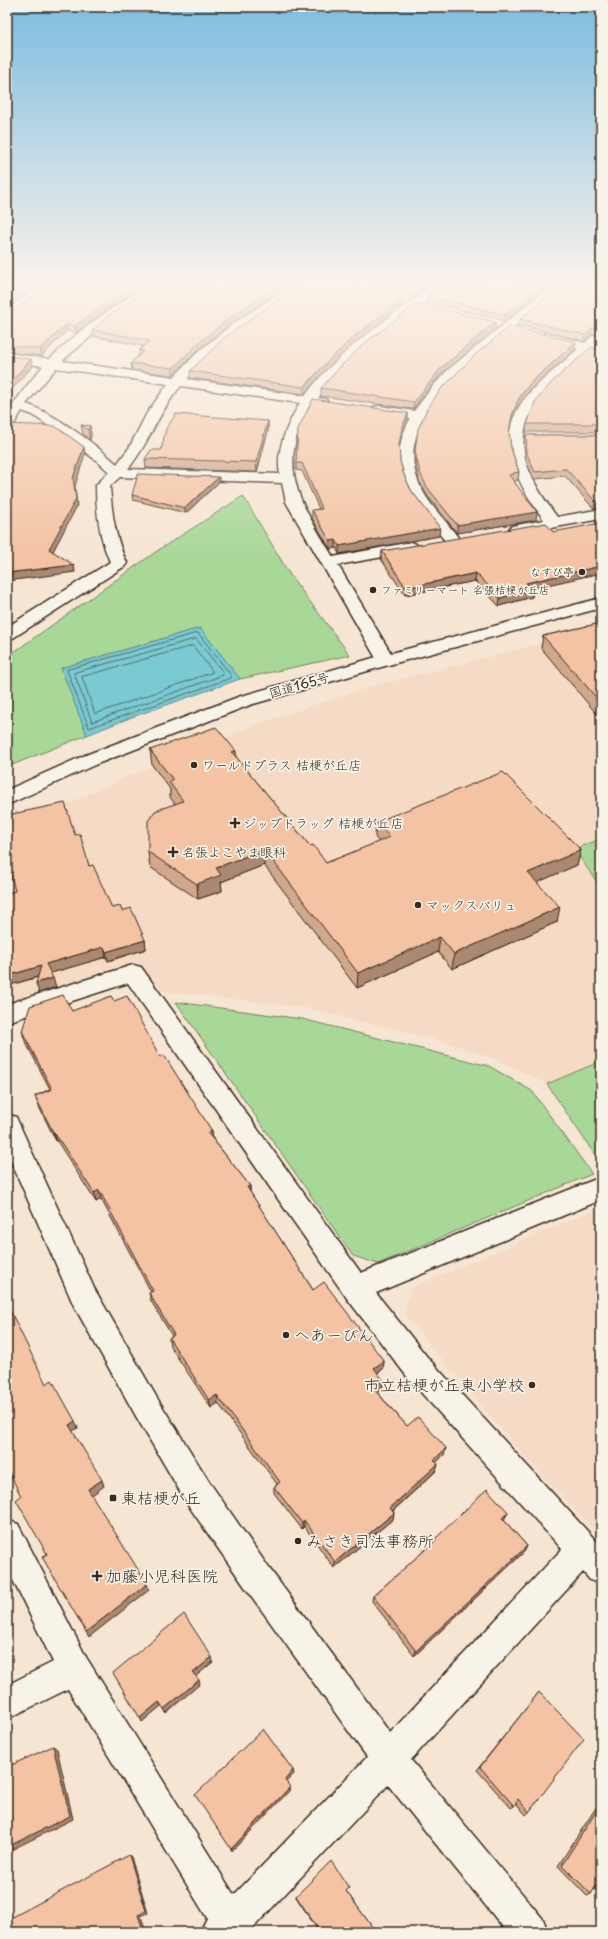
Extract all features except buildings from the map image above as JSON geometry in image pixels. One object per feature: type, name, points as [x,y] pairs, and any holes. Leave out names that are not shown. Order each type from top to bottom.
[{"type":"main road","points":[[7,424],[33,386],[41,377]]},
{"type":"main road","points":[[152,377],[333,404]]},
{"type":"main road","points":[[7,634],[118,563],[110,546],[104,514],[104,486],[118,473],[132,454],[156,408],[180,377]]},
{"type":"main road","points":[[327,377],[309,400],[296,424],[287,447],[286,479],[293,502],[386,660]]},
{"type":"main road","points":[[447,377],[429,399],[420,416],[410,436],[406,458],[407,469],[416,493],[427,510],[452,540]]},
{"type":"main road","points":[[553,522],[526,484],[518,461],[516,437],[520,420],[529,403],[555,377]]},
{"type":"main road","points":[[19,406],[38,412],[101,457],[118,473],[286,479]]},
{"type":"main road","points":[[364,408],[420,416]]},
{"type":"main road","points":[[516,437],[532,437]]},
{"type":"main road","points":[[499,532],[601,514]]},
{"type":"main road","points":[[329,562],[467,537]]},
{"type":"main road","name":"国道165号","points":[[7,798],[90,760],[244,701],[386,660],[601,603]]},
{"type":"main road","points":[[7,1013],[133,973],[356,1288],[418,1368],[592,1559],[389,1759],[228,1929],[74,1669],[7,1535]]},
{"type":"main road","points":[[7,1124],[84,1297],[147,1408],[199,1494],[258,1579],[389,1759],[530,1932]]},
{"type":"main road","points":[[356,1288],[601,1188]]},
{"type":"main road","points":[[7,1702],[74,1669]]},
{"type":"shaded area","points":[[601,628],[601,839],[574,849],[601,888],[601,919],[594,934],[601,945],[601,1061],[547,1084],[500,1061],[446,1042],[301,1007],[163,991],[138,963],[7,1003],[7,831],[120,780],[252,726],[356,691]]},
{"type":"shaded area","name":"市立桔梗が丘東小学校","points":[[601,1207],[601,1537],[523,1455],[404,1314],[411,1288]]},
{"type":"green space","points":[[243,496],[290,575],[350,655],[240,679],[200,628],[61,668],[87,735],[7,767],[7,657],[157,551]]},
{"type":"green space","points":[[601,839],[601,888],[574,849]]},
{"type":"green space","points":[[176,1002],[302,1019],[489,1066],[532,1091],[592,1174],[378,1264],[353,1256]]},
{"type":"green space","points":[[601,1061],[601,1164],[547,1084]]},
{"type":"water","points":[[200,628],[240,679],[132,717],[87,735],[61,668]]},
{"type":"place","name":"なすび亭","points":[[582,572]]},
{"type":"place","name":"ファミリーマート 名張桔梗が丘店","points":[[373,590]]},
{"type":"place","name":"ワールドプラス 桔梗が丘店","points":[[194,765]]},
{"type":"place","name":"ジップドラッグ 桔梗が丘店","points":[[235,823]]},
{"type":"place","name":"名張よこやま眼科","points":[[173,852]]},
{"type":"place","name":"マックスバリュ","points":[[418,905]]},
{"type":"place","name":"へあーぴん","points":[[286,1335]]},
{"type":"place","name":"市立桔梗が丘東小学校","points":[[532,1385]]},
{"type":"place","name":"東桔梗が丘","points":[[113,1498]]},
{"type":"place","name":"みさき司法事務所","points":[[298,1541]]},
{"type":"place","name":"加藤小児科医院","points":[[97,1576]]}]
